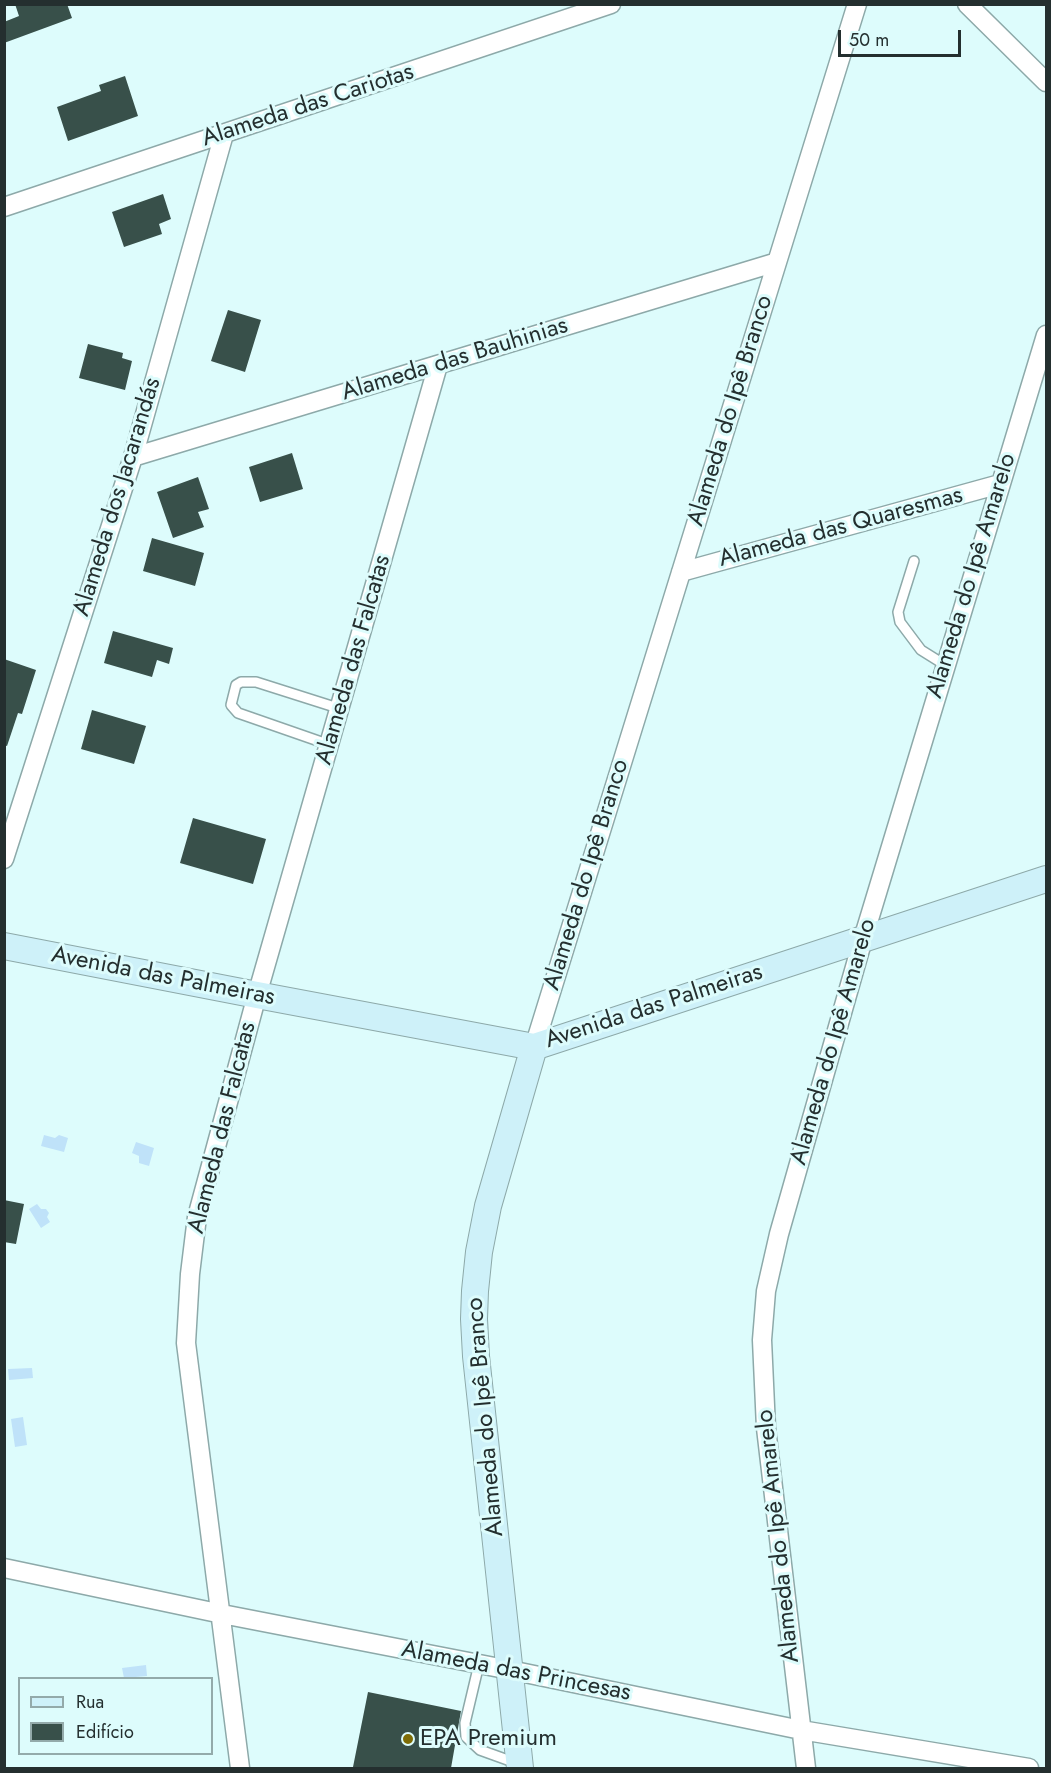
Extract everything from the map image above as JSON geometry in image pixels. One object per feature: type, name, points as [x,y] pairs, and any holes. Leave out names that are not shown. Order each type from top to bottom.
[{"type":"street","name":"Alameda das Cariotas","points":[[4,207],[611,4]]},
{"type":"street","name":"Alameda do Ipê Branco","points":[[520,1766],[476,1356],[475,1291],[479,1252],[488,1206],[534,1047],[857,4]]},
{"type":"street","points":[[966,4],[1047,82]]},
{"type":"street","name":"Alameda dos Jacarandás","points":[[4,859],[132,457],[224,134]]},
{"type":"street","name":"Alameda das Bauhinias","points":[[132,457],[777,262]]},
{"type":"street","name":"Alameda do Ipê Amarelo","points":[[806,1768],[766,1428],[762,1362],[763,1316],[779,1234],[862,939],[1047,335]]},
{"type":"street","name":"Alameda das Falcatas","points":[[240,1768],[186,1343],[189,1286],[197,1217],[257,995],[438,365]]},
{"type":"street","name":"Alameda das Quaresmas","points":[[681,572],[1000,484]]},
{"type":"street","name":"Avenida das Palmeiras","points":[[4,946],[534,1047],[1047,879]]},
{"type":"street","name":"Alameda das Princesas","points":[[4,1568],[801,1730],[1029,1768]]},
{"type":"lane","points":[[914,561],[898,612],[900,622],[921,650],[945,665]]},
{"type":"lane","points":[[330,745],[238,712],[231,705],[236,686],[241,682],[256,682],[341,709]]},
{"type":"lane","points":[[479,1664],[465,1723],[466,1737],[480,1750],[520,1766]]},
{"type":"water","points":[[44,1135],[55,1138],[59,1135],[68,1138],[64,1152],[41,1146]]},
{"type":"water","points":[[136,1142],[154,1148],[149,1166],[139,1163],[139,1156],[132,1153]]},
{"type":"water","points":[[37,1204],[49,1213],[47,1217],[50,1222],[41,1228],[29,1209]]},
{"type":"water","points":[[32,1368],[33,1378],[9,1380],[8,1369]]},
{"type":"water","points":[[23,1417],[27,1445],[15,1447],[11,1419]]},
{"type":"water","points":[[146,1665],[147,1676],[124,1677],[122,1668]]},
{"type":"building","points":[[15,4],[67,4],[72,18],[4,43],[4,22],[19,16]]},
{"type":"building","points":[[125,76],[138,116],[68,141],[57,107],[101,91],[99,85]]},
{"type":"building","points":[[163,194],[171,219],[159,224],[162,234],[124,247],[112,212]]},
{"type":"building","points":[[228,310],[261,320],[245,372],[211,361]]},
{"type":"building","points":[[88,344],[123,353],[122,358],[132,361],[125,390],[79,378]]},
{"type":"building","points":[[292,453],[303,489],[260,502],[249,467]]},
{"type":"building","points":[[198,477],[209,509],[198,512],[204,527],[173,538],[157,492]]},
{"type":"building","points":[[152,538],[204,553],[195,586],[143,571]]},
{"type":"building","points":[[113,631],[173,648],[169,664],[157,660],[152,677],[104,663]]},
{"type":"building","points":[[4,659],[36,670],[22,714],[18,713],[7,746],[4,745]]},
{"type":"building","points":[[92,710],[146,726],[134,764],[81,749]]},
{"type":"building","points":[[193,818],[266,839],[253,884],[180,863]]},
{"type":"building","points":[[4,1200],[24,1204],[16,1244],[4,1242]]},
{"type":"building","name":"EPA Premium","points":[[368,1692],[461,1711],[451,1768],[353,1767]]},
{"type":"place","name":"EPA Premium","points":[[408,1739]]}]
